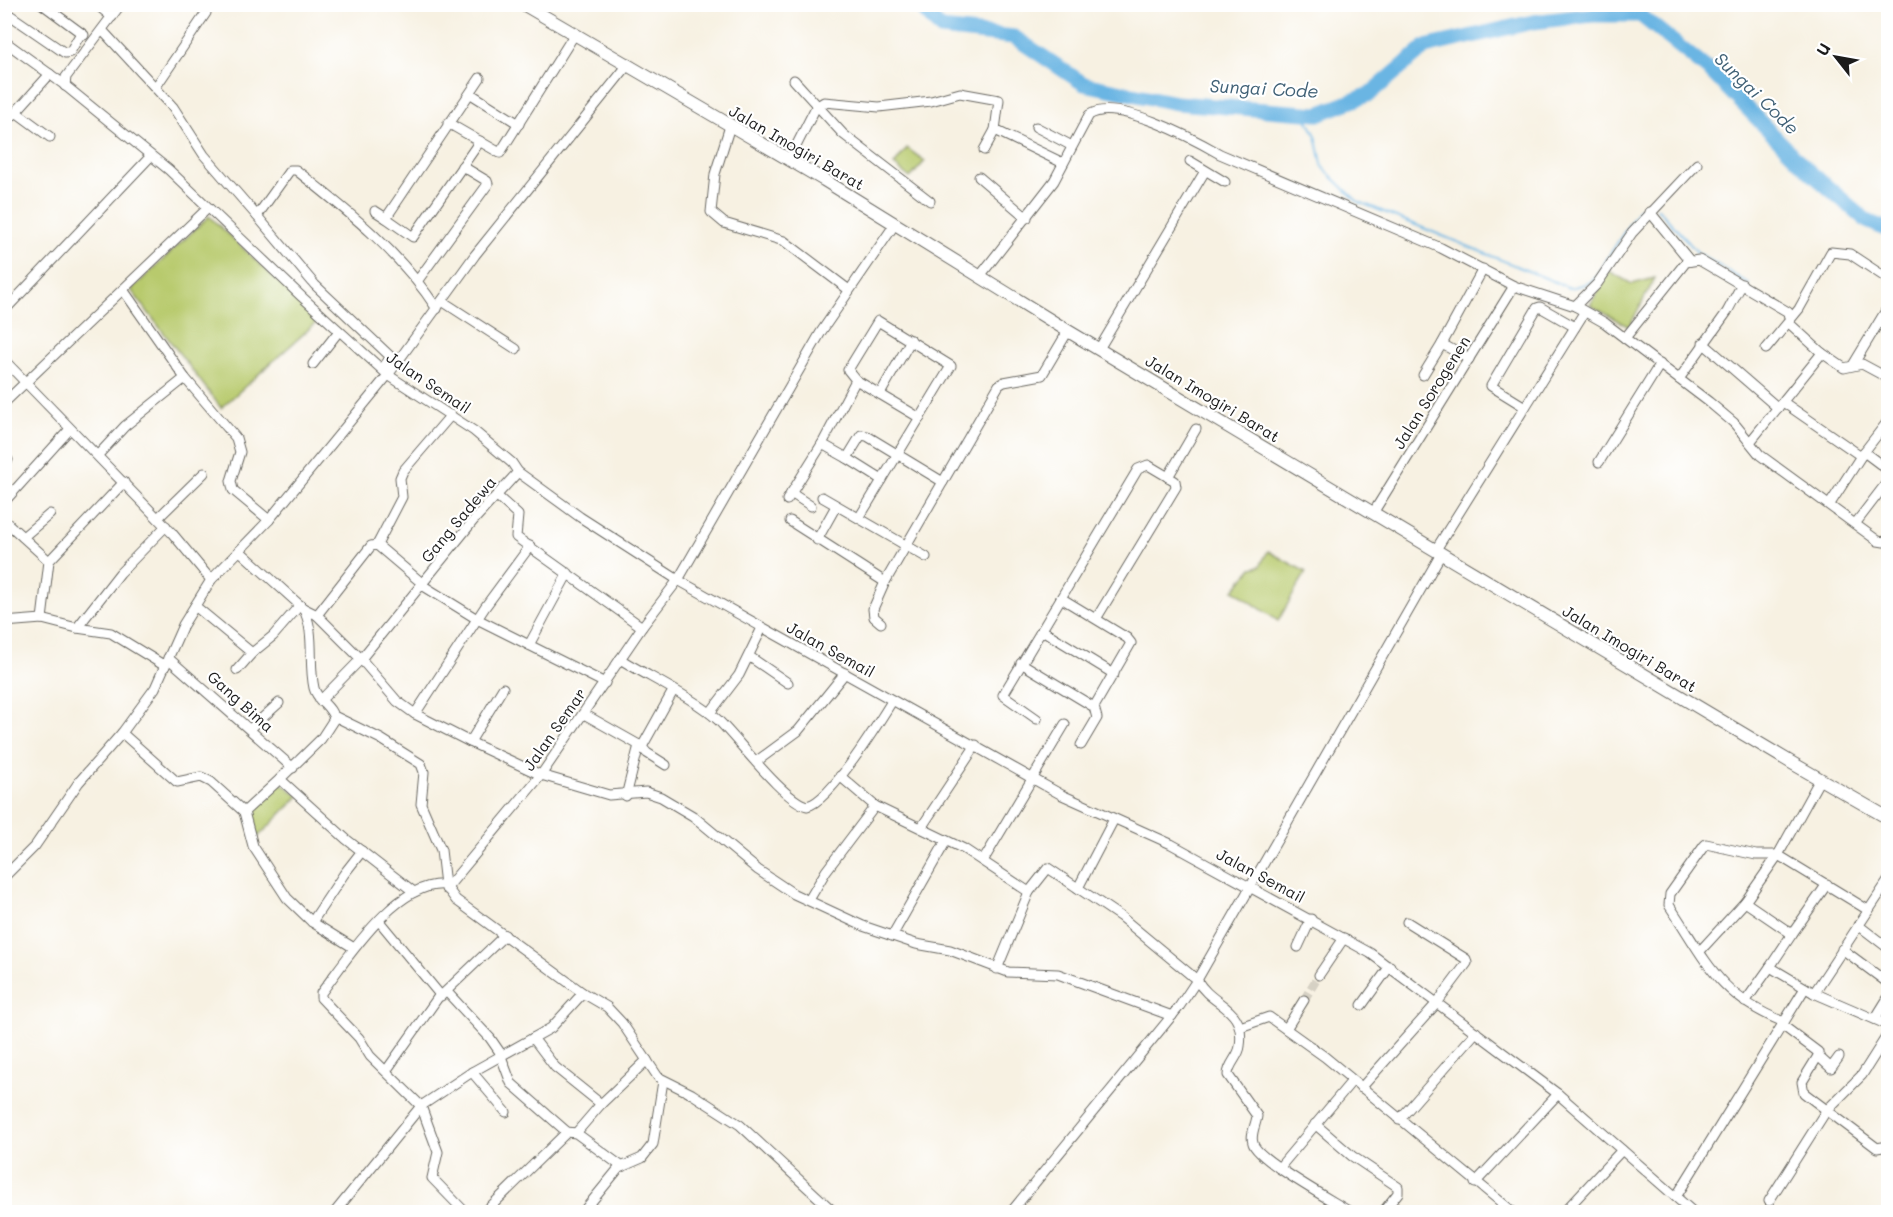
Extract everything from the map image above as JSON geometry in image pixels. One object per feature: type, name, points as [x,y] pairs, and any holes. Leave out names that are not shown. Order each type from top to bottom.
[{"type":"main road","name":"Jalan Imogiri Barat","points":[[523,4],[789,160],[1068,331],[1888,818]]},
{"type":"street","points":[[42,4],[93,42]]},
{"type":"street","points":[[96,4],[112,17]]},
{"type":"street","points":[[66,81],[121,4]]},
{"type":"street","points":[[155,88],[206,13],[206,9],[200,4]]},
{"type":"street","points":[[4,11],[66,53],[81,33]]},
{"type":"street","points":[[102,30],[182,118],[204,154],[315,285],[391,357],[385,372]]},
{"type":"street","points":[[448,123],[500,153],[574,35]]},
{"type":"street","name":"Jalan Semail","points":[[4,41],[52,75],[66,81],[150,157],[169,171],[385,372],[474,430],[512,463],[518,472],[580,517],[678,580],[892,701],[976,745],[1062,795],[1171,844],[1311,919],[1390,966],[1558,1094],[1676,1197],[1690,1212]]},
{"type":"street","points":[[4,877],[35,846],[79,782],[122,733],[155,688],[183,625],[212,580],[269,520],[439,305],[475,255],[627,66]]},
{"type":"street","points":[[50,137],[8,118],[52,75]]},
{"type":"street","points":[[386,218],[480,78]]},
{"type":"street","points":[[794,80],[816,107],[843,134],[930,201]]},
{"type":"street","points":[[789,160],[816,107],[824,102],[879,107],[931,101],[960,93],[998,99],[995,130],[984,150]]},
{"type":"street","points":[[471,94],[519,124]]},
{"type":"street","points":[[980,276],[1054,181],[1086,118],[1094,112],[1116,112],[1139,117],[1191,137],[1220,154],[1371,218],[1483,269],[1514,286],[1575,306],[1605,323],[1679,378],[1734,423],[1760,455],[1830,504],[1878,542],[1888,539]]},
{"type":"street","points":[[730,126],[715,174],[711,212],[724,223],[784,242],[849,290]]},
{"type":"street","points":[[1036,127],[1072,146]]},
{"type":"street","points":[[995,130],[1063,163]]},
{"type":"street","points":[[375,211],[412,238],[480,141]]},
{"type":"street","points":[[4,311],[150,157]]},
{"type":"street","points":[[1190,162],[1225,182]]},
{"type":"street","points":[[1575,306],[1597,285],[1632,233],[1697,165]]},
{"type":"street","points":[[418,280],[488,184],[462,166]]},
{"type":"street","points":[[257,216],[290,170],[295,169],[363,223],[439,305],[516,349]]},
{"type":"street","points":[[1099,349],[1205,171]]},
{"type":"street","points":[[979,177],[1027,218]]},
{"type":"street","points":[[4,403],[124,291],[208,208]]},
{"type":"street","points":[[1653,210],[1690,261]]},
{"type":"street","name":"Jalan Semar","points":[[446,887],[541,775],[642,627],[678,580],[821,332],[895,224]]},
{"type":"street","points":[[1766,349],[1803,304],[1831,252],[1850,254],[1888,279]]},
{"type":"street","points":[[1624,338],[1690,261],[1703,261],[1788,312],[1790,324],[1844,368],[1866,364],[1888,378]]},
{"type":"street","points":[[1423,375],[1483,269]]},
{"type":"street","points":[[1679,378],[1727,312],[1742,284]]},
{"type":"street","points":[[302,297],[315,285]]},
{"type":"street","name":"Jalan Sorogenen","points":[[1373,513],[1514,286]]},
{"type":"street","points":[[124,291],[185,378],[239,444],[238,460],[231,481],[233,490],[269,520]]},
{"type":"street","points":[[4,296],[14,302]]},
{"type":"street","points":[[1525,407],[1491,386],[1537,308],[1540,307],[1575,327]]},
{"type":"street","points":[[1852,365],[1888,307]]},
{"type":"street","points":[[1011,1212],[1172,1016],[1197,980],[1438,552],[1582,316]]},
{"type":"street","points":[[859,518],[920,418],[951,366],[877,321],[848,371],[856,380],[920,418]]},
{"type":"street","points":[[347,338],[357,327]]},
{"type":"street","points":[[313,364],[339,331]]},
{"type":"street","points":[[881,623],[874,617],[873,609],[885,582],[999,385],[1042,375],[1068,331]]},
{"type":"street","points":[[880,394],[911,340]]},
{"type":"street","points":[[1703,343],[1781,405],[1888,470]]},
{"type":"street","points":[[1442,344],[1468,359]]},
{"type":"street","points":[[1749,442],[1822,352]]},
{"type":"street","points":[[4,360],[166,526],[212,580]]},
{"type":"street","points":[[1599,462],[1660,364]]},
{"type":"street","points":[[98,455],[125,426],[185,378]]},
{"type":"street","points":[[811,506],[789,497],[822,444],[856,380]]},
{"type":"street","points":[[1168,477],[1206,413]]},
{"type":"street","points":[[237,670],[252,652],[308,610],[368,549],[376,545],[402,497],[403,471],[451,415]]},
{"type":"street","points":[[1830,504],[1888,421]]},
{"type":"street","points":[[4,502],[70,429]]},
{"type":"street","points":[[847,458],[863,435],[943,482]]},
{"type":"street","points":[[822,444],[882,480]]},
{"type":"street","points":[[1037,718],[1003,695],[1138,469],[1145,465],[1175,481],[1176,487],[1096,619]]},
{"type":"street","name":"Gang Sadewa","points":[[320,701],[361,659],[473,521],[518,472]]},
{"type":"street","points":[[158,518],[204,473]]},
{"type":"street","points":[[1855,524],[1888,481]]},
{"type":"street","points":[[6,623],[42,619],[49,561],[124,482]]},
{"type":"street","points":[[497,496],[518,515],[516,537],[642,627]]},
{"type":"street","points":[[822,497],[926,557]]},
{"type":"street","points":[[817,540],[836,506]]},
{"type":"street","points":[[23,537],[50,514]]},
{"type":"street","points":[[4,520],[49,561]]},
{"type":"street","points":[[790,521],[885,582]]},
{"type":"street","points":[[77,628],[120,573],[166,526]]},
{"type":"street","points":[[376,545],[423,584],[477,619],[605,683]]},
{"type":"street","points":[[415,714],[477,619],[530,546]]},
{"type":"street","points":[[241,552],[361,659],[390,694],[415,714],[470,742],[541,775],[609,795],[626,796],[646,792],[661,797],[693,816],[758,870],[794,894],[835,914],[892,936],[916,944],[950,950],[1008,972],[1058,974],[1172,1016]]},
{"type":"street","points":[[529,645],[568,573]]},
{"type":"street","points":[[1061,598],[1131,643],[1094,707],[1096,718],[1081,745]]},
{"type":"street","points":[[195,606],[252,652]]},
{"type":"street","points":[[308,610],[314,687],[320,701],[334,716],[381,739],[421,764],[424,772],[422,804],[441,850],[446,887],[456,900],[583,993],[607,1006],[622,1023],[663,1081],[692,1094],[740,1125],[834,1212]]},
{"type":"street","name":"Gang Bima","points":[[42,619],[77,628],[111,633],[166,662],[250,729],[292,768]]},
{"type":"street","points":[[710,713],[750,657],[762,628]]},
{"type":"street","points":[[1042,630],[1114,674]]},
{"type":"street","points":[[750,657],[788,683]]},
{"type":"street","points":[[620,660],[710,713],[795,801],[807,806],[817,802],[840,776],[870,736],[892,701]]},
{"type":"street","points":[[1021,663],[1094,707]]},
{"type":"street","points":[[757,761],[798,731],[845,673]]},
{"type":"street","points":[[470,742],[503,688]]},
{"type":"street","points":[[639,745],[644,744],[674,691]]},
{"type":"street","points":[[250,729],[279,703]]},
{"type":"street","points":[[584,714],[639,745],[666,765]]},
{"type":"street","points":[[244,812],[328,731],[334,716]]},
{"type":"street","points":[[984,861],[1065,724]]},
{"type":"street","points":[[122,733],[177,782],[198,777],[206,779],[244,812],[253,846],[287,898],[312,922],[354,948]]},
{"type":"street","points":[[626,796],[639,745]]},
{"type":"street","points":[[921,828],[976,745]]},
{"type":"street","points":[[840,776],[875,806],[984,861],[1029,892]]},
{"type":"street","points":[[280,779],[362,851],[414,892]]},
{"type":"street","points":[[1700,951],[1745,902],[1778,855],[1820,779]]},
{"type":"street","points":[[809,900],[826,871],[875,806]]},
{"type":"street","points":[[1078,888],[1114,819]]},
{"type":"street","points":[[892,936],[946,841]]},
{"type":"street","points":[[1868,910],[1778,855],[1756,855],[1706,844],[1670,894],[1668,902],[1714,976],[1757,1011],[1783,1023],[1817,1049],[1818,1056],[1801,1085],[1804,1093],[1877,1148],[1888,1146]]},
{"type":"street","points":[[312,922],[337,883],[362,851]]},
{"type":"street","points":[[997,969],[1029,892],[1047,867],[1121,916],[1197,980],[1203,991],[1235,1015],[1240,1027],[1240,1048],[1228,1075],[1257,1116],[1253,1144],[1280,1168],[1350,1212]]},
{"type":"street","points":[[1676,1197],[1783,1023],[1842,949],[1888,880]]},
{"type":"street","points":[[1745,1002],[1827,884]]},
{"type":"street","points":[[446,887],[423,886],[379,921],[354,948],[321,993],[321,998],[359,1038],[370,1056],[421,1106],[438,1152],[432,1178],[465,1212]]},
{"type":"street","points":[[1745,902],[1792,934]]},
{"type":"street","points":[[1298,947],[1311,919]]},
{"type":"street","points":[[379,921],[443,994],[490,1038],[511,1083],[572,1133],[621,1166]]},
{"type":"street","points":[[1361,1088],[1437,1003],[1466,965],[1467,960],[1407,922]]},
{"type":"street","points":[[1858,925],[1888,948]]},
{"type":"street","points":[[386,1071],[443,994],[505,935]]},
{"type":"street","points":[[1319,975],[1344,938]]},
{"type":"street","points":[[1842,949],[1888,982]]},
{"type":"street","points":[[1362,1005],[1390,966]]},
{"type":"street","points":[[1770,967],[1810,991],[1888,1024]]},
{"type":"street","points":[[335,1212],[421,1106],[472,1071],[551,1028],[583,993]]},
{"type":"street","points":[[1875,1019],[1888,998]]},
{"type":"street","points":[[1286,1029],[1304,1000]]},
{"type":"street","points":[[1240,1027],[1266,1016],[1286,1029],[1361,1088],[1474,1183],[1513,1212]]},
{"type":"street","points":[[1399,1120],[1476,1032]]},
{"type":"street","points":[[1769,1201],[1826,1111],[1862,1075],[1888,1034]]},
{"type":"street","points":[[533,1038],[555,1067],[601,1104]]},
{"type":"street","points":[[1818,1056],[1831,1068],[1839,1057]]},
{"type":"street","points":[[485,1212],[572,1133],[647,1060]]},
{"type":"street","points":[[472,1071],[506,1112]]},
{"type":"street","points":[[584,1212],[621,1166],[642,1158],[654,1144],[663,1081]]},
{"type":"street","points":[[1280,1168],[1352,1081]]},
{"type":"street","points":[[1474,1183],[1558,1094]]},
{"type":"street","points":[[1315,1124],[1352,1156],[1398,1187],[1398,1193],[1383,1212]]},
{"type":"street","points":[[1564,1212],[1622,1150]]},
{"type":"green space","points":[[907,148],[925,161],[910,178],[894,165]]},
{"type":"green space","points":[[209,216],[319,320],[221,408],[131,290]]},
{"type":"green space","points":[[1609,271],[1632,284],[1655,278],[1629,327],[1590,305]]},
{"type":"green space","points":[[1268,551],[1306,572],[1278,621],[1234,590],[1252,568],[1260,566]]},
{"type":"green space","points":[[280,782],[299,796],[258,837],[248,811]]},
{"type":"waterway","name":"Sungai Code","points":[[918,4],[941,29],[1014,37],[1084,84],[1176,103],[1318,114],[1370,94],[1425,47],[1533,22],[1592,15],[1640,15],[1711,72],[1810,172],[1867,221],[1888,230]]},
{"type":"waterway","points":[[1304,113],[1316,136],[1323,168],[1357,201],[1570,288],[1592,282],[1639,209],[1649,208]]},
{"type":"waterway","points":[[1657,208],[1698,253],[1749,284]]},
{"type":"tunnel","points":[[1304,1000],[1319,975]]}]
